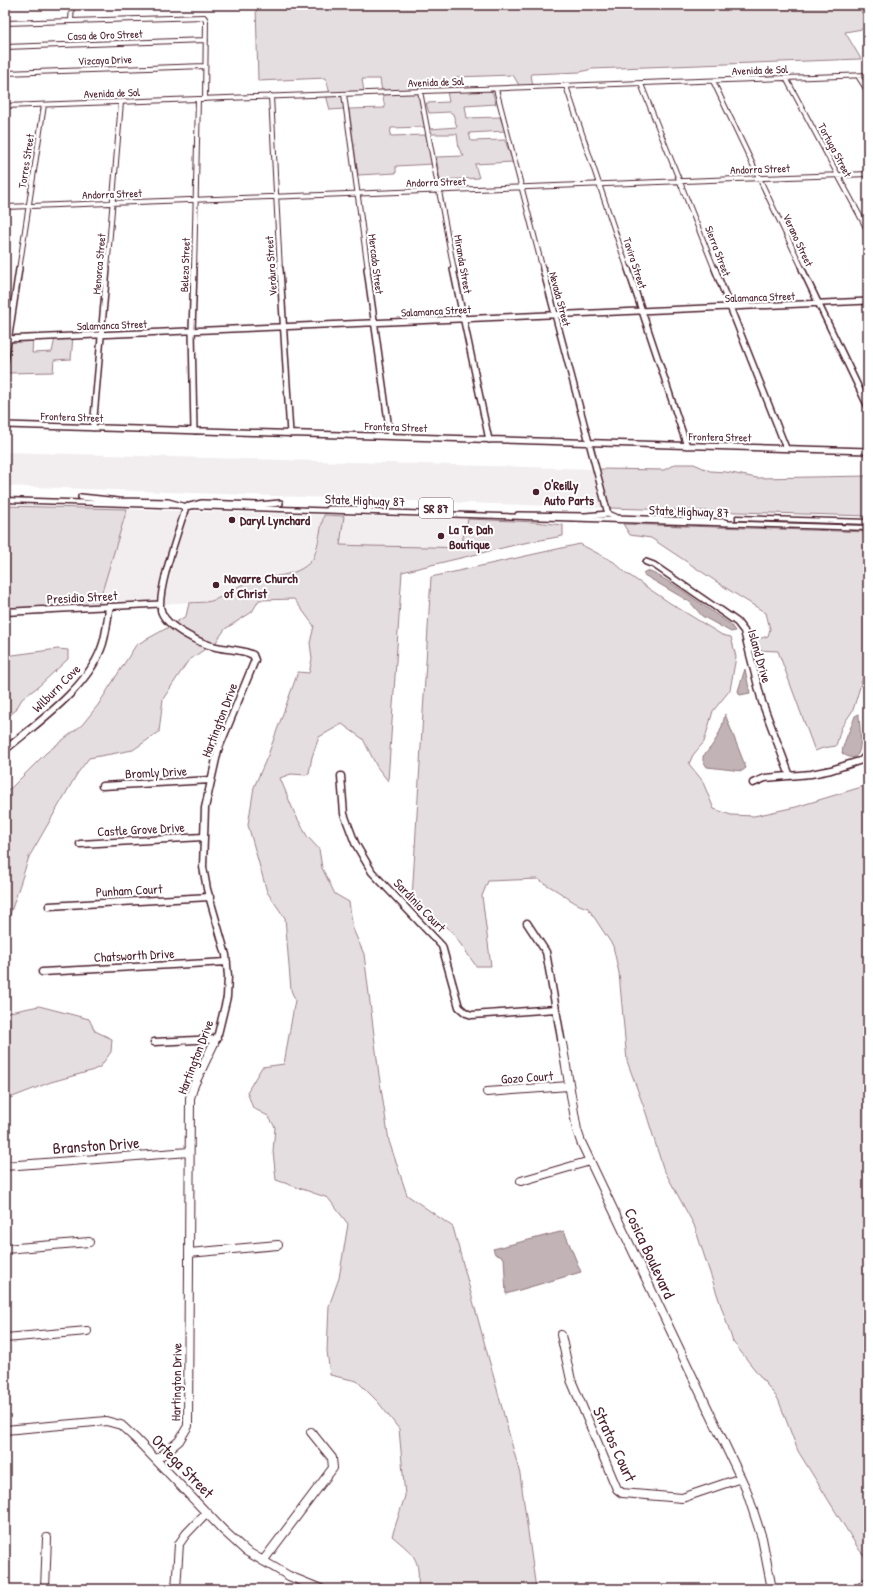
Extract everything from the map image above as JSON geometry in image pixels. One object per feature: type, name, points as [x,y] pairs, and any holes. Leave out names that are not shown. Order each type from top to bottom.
[{"type":"highway","name":"SR 87","points":[[5,494],[278,506],[374,506],[868,522]]},
{"type":"highway","name":"State Highway 87","points":[[5,500],[186,507],[278,506],[500,516],[868,528]]},
{"type":"street","points":[[69,5],[69,21]]},
{"type":"street","points":[[69,21],[72,5]]},
{"type":"street","points":[[5,23],[204,17],[206,20],[205,99]]},
{"type":"street","name":"Casa de Oro Street","points":[[5,47],[206,40]]},
{"type":"street","name":"Vizcaya Drive","points":[[5,73],[206,66]]},
{"type":"street","name":"Avenida de Sol","points":[[5,106],[868,75]]},
{"type":"street","points":[[858,76],[868,92]]},
{"type":"street","name":"Tortuga Street","points":[[786,78],[868,231]]},
{"type":"street","name":"Verano Street","points":[[713,81],[868,407]]},
{"type":"street","name":"Sierra Street","points":[[641,84],[681,181],[786,448]]},
{"type":"street","name":"Tavira Street","points":[[566,86],[601,184],[687,446]]},
{"type":"street","name":"Nevada Street","points":[[496,89],[608,514]]},
{"type":"street","name":"Miranda Street","points":[[420,91],[463,319],[489,440]]},
{"type":"street","name":"Mercado Street","points":[[344,94],[390,436]]},
{"type":"street","name":"Verdura Street","points":[[271,96],[290,434]]},
{"type":"street","name":"Beleza Street","points":[[194,431],[192,331],[198,99]]},
{"type":"street","name":"Menorca Street","points":[[93,428],[121,102]]},
{"type":"street","name":"Torres Street","points":[[5,362],[7,339],[44,105]]},
{"type":"street","name":"Andorra Street","points":[[5,207],[868,174]]},
{"type":"street","name":"Salamanca Street","points":[[7,339],[868,302]]},
{"type":"street","name":"Frontera Street","points":[[5,425],[868,451]]},
{"type":"street","points":[[81,497],[119,501],[168,502],[186,507],[160,604]]},
{"type":"street","points":[[500,516],[585,516],[608,514],[617,518],[715,521],[738,524]]},
{"type":"street","name":"Island Drive","points":[[646,562],[654,565],[738,622],[744,631],[762,702],[790,776]]},
{"type":"street","name":"Presidio Street","points":[[5,612],[160,604]]},
{"type":"street","name":"Hartington Drive","points":[[156,1460],[170,1451],[182,1440],[188,1426],[190,1098],[194,1086],[217,1039],[227,997],[227,962],[222,936],[210,897],[203,867],[205,808],[218,750],[255,660],[253,655],[247,652],[219,648],[206,644],[178,630],[165,619],[160,610],[160,604]]},
{"type":"street","name":"Wilburn Cove","points":[[5,750],[77,685],[90,670],[103,643],[108,606]]},
{"type":"street","points":[[868,711],[868,738]]},
{"type":"street","points":[[754,783],[765,778],[811,774],[852,764],[862,760],[868,753]]},
{"type":"street","name":"Sardinia Court","points":[[340,776],[344,814],[355,843],[372,872],[442,946],[459,1007],[472,1015],[556,1009]]},
{"type":"street","name":"Bromly Drive","points":[[102,786],[211,780]]},
{"type":"street","name":"Castle Grove Drive","points":[[80,844],[203,837]]},
{"type":"street","name":"Punham Court","points":[[49,906],[210,897]]},
{"type":"street","name":"Cosica Boulevard","points":[[527,923],[544,946],[546,952],[577,1130],[590,1161],[741,1478],[764,1540],[772,1589]]},
{"type":"street","name":"Chatsworth Drive","points":[[42,972],[227,962]]},
{"type":"street","points":[[154,1042],[217,1039]]},
{"type":"street","name":"Gozo Court","points":[[487,1092],[569,1086]]},
{"type":"street","name":"Branston Drive","points":[[5,1166],[189,1152]]},
{"type":"street","points":[[521,1181],[590,1161]]},
{"type":"street","points":[[5,1249],[89,1242]]},
{"type":"street","points":[[189,1253],[278,1245]]},
{"type":"street","points":[[5,1338],[87,1331]]},
{"type":"street","name":"Stratos Court","points":[[561,1335],[571,1380],[617,1489],[622,1493],[682,1498],[741,1478]]},
{"type":"street","name":"Ortega Street","points":[[5,1430],[114,1422],[122,1425],[239,1546],[263,1562],[309,1587],[321,1589]]},
{"type":"street","points":[[263,1562],[334,1468],[332,1458],[311,1432]]},
{"type":"street","points":[[176,1589],[179,1544],[186,1534],[207,1512]]},
{"type":"street","points":[[45,1589],[47,1538]]},
{"type":"street","points":[[859,1589],[868,1582]]},
{"type":"shaded area","points":[[256,5],[857,5],[868,22],[868,28],[845,32],[861,59],[592,69],[580,72],[531,74],[533,87],[520,87],[513,75],[456,77],[458,89],[382,92],[380,79],[362,79],[364,92],[330,94],[326,78],[258,81]]},
{"type":"shaded area","points":[[492,90],[496,104],[465,106],[467,118],[500,117],[505,131],[469,133],[471,141],[505,140],[513,162],[475,164],[479,178],[440,180],[436,157],[464,156],[459,149],[457,134],[432,134],[430,129],[457,127],[453,114],[450,112],[429,113],[426,103],[449,102],[447,91]]},
{"type":"shaded area","points":[[418,92],[425,127],[391,128],[390,136],[426,135],[433,164],[396,166],[396,173],[358,175],[349,109],[385,108],[382,93]]},
{"type":"shaded area","points":[[326,95],[343,95],[344,109],[330,110]]},
{"type":"shaded area","points":[[73,337],[71,359],[54,360],[53,372],[7,373],[11,339],[33,339],[32,353],[52,352],[55,338]]},
{"type":"shaded area","points":[[5,452],[594,469],[604,508],[5,486]]},
{"type":"shaded area","points":[[675,464],[694,464],[710,471],[726,472],[757,478],[868,476],[868,516],[610,508],[599,469],[664,470]]},
{"type":"shaded area","points":[[5,506],[127,509],[98,605],[5,610]]},
{"type":"shaded area","points":[[127,509],[181,511],[157,602],[98,605]]},
{"type":"shaded area","points":[[187,511],[324,515],[313,559],[303,570],[239,585],[228,593],[210,601],[163,604]]},
{"type":"shaded area","points":[[324,515],[344,516],[340,545],[460,548],[468,519],[535,522],[563,525],[563,536],[519,544],[402,572],[388,781],[377,767],[363,739],[342,724],[319,737],[312,757],[309,773],[306,775],[291,774],[280,778],[294,812],[307,836],[319,849],[322,868],[335,894],[349,902],[353,929],[364,954],[389,1141],[407,1195],[453,1227],[520,1474],[536,1589],[418,1589],[417,1563],[411,1553],[392,1536],[405,1496],[399,1429],[378,1402],[357,1381],[330,1375],[327,1351],[329,1306],[339,1278],[348,1224],[328,1198],[276,1180],[273,1151],[275,1127],[268,1116],[253,1108],[247,1092],[262,1067],[284,1064],[295,1000],[291,990],[285,918],[267,892],[248,825],[254,787],[268,755],[298,672],[309,673],[312,659],[310,643],[314,626],[294,599],[259,600],[252,612],[225,629],[214,645],[173,624],[186,616],[189,603],[211,601],[244,584],[291,573],[306,566],[314,557]]},
{"type":"shaded area","points":[[344,516],[468,519],[460,548],[413,546],[384,547],[339,545]]},
{"type":"shaded area","points":[[623,524],[868,532],[868,670],[863,677],[853,710],[841,728],[836,746],[815,751],[778,651],[754,650],[751,638],[762,638],[768,636],[770,629],[766,613],[651,538],[630,535]]},
{"type":"shaded area","points":[[580,544],[614,562],[626,573],[670,603],[722,635],[731,637],[736,657],[730,690],[713,711],[704,742],[693,755],[689,764],[702,780],[714,809],[731,815],[754,816],[796,807],[868,785],[868,1561],[858,1548],[798,1451],[778,1399],[733,1342],[694,1225],[663,1168],[646,1113],[627,1061],[619,973],[613,946],[588,908],[575,903],[538,879],[488,881],[482,896],[491,966],[476,966],[452,932],[412,899],[431,577]]},
{"type":"shaded area","points":[[646,571],[654,573],[688,594],[730,624],[735,631],[731,632],[702,616],[690,602],[644,575],[643,573]]},
{"type":"shaded area","points":[[169,627],[212,648],[211,650],[205,649],[188,661],[163,699],[159,732],[133,750],[89,758],[77,774],[29,857],[5,930],[5,791],[11,788],[46,753],[82,725],[98,705],[136,645]]},
{"type":"shaded area","points":[[58,649],[68,650],[68,659],[39,686],[22,699],[15,711],[5,719],[5,656]]},
{"type":"shaded area","points":[[745,669],[750,693],[740,695],[738,691]]},
{"type":"shaded area","points":[[725,714],[746,768],[742,771],[707,767],[703,761],[703,756],[711,747],[720,732]]},
{"type":"shaded area","points":[[859,714],[859,752],[856,756],[850,757],[842,753],[843,748],[855,716]]},
{"type":"shaded area","points":[[39,1006],[89,1019],[95,1031],[112,1039],[111,1052],[100,1067],[51,1082],[5,1100],[5,1013]]},
{"type":"shaded area","points":[[564,1231],[581,1272],[506,1294],[504,1258],[495,1254],[493,1249]]},
{"type":"place","name":"O'Reilly Auto Parts","points":[[536,492]]},
{"type":"place","name":"Daryl Lynchard","points":[[232,520]]},
{"type":"place","name":"La Te Dah Boutique","points":[[441,536]]},
{"type":"place","name":"Navarre Church of Christ","points":[[216,585]]}]
